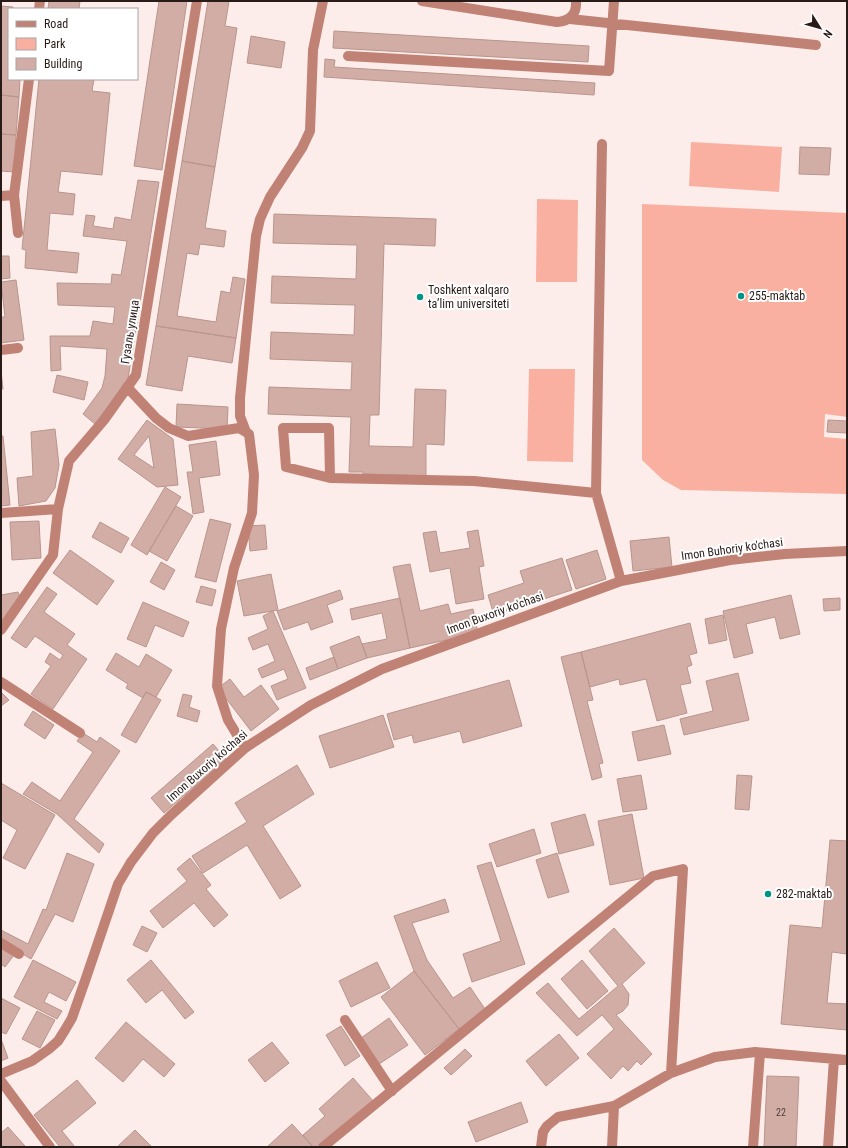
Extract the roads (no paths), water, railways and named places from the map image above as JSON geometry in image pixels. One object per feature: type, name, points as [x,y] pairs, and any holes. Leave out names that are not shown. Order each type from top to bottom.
[{"type":"street","name":"Гузаль улица","points":[[1,630],[53,555],[58,509],[69,461],[104,420],[136,375],[198,1]]},
{"type":"street","points":[[245,748],[228,720],[217,686],[221,629],[234,568],[252,513],[254,474],[249,434],[246,432],[240,416],[240,398],[256,236],[260,219],[270,197],[302,148],[310,131],[313,50],[323,1]]},
{"type":"street","points":[[422,1],[557,22],[570,19],[816,45]]},
{"type":"street","points":[[570,19],[575,12],[576,1]]},
{"type":"street","points":[[348,56],[609,71],[614,24],[614,1]]},
{"type":"street","points":[[18,232],[14,195],[30,80]]},
{"type":"street","points":[[602,144],[596,493],[621,580]]},
{"type":"street","points":[[1,196],[14,195]]},
{"type":"street","points":[[1,350],[18,348]]},
{"type":"street","points":[[127,387],[156,418],[169,428],[188,436],[239,428],[246,432]]},
{"type":"street","points":[[330,478],[329,428],[283,428],[286,467],[330,478],[474,481],[596,493]]},
{"type":"street","points":[[1,513],[58,509]]},
{"type":"street","name":"Imon Buhoriy ko'chasi","points":[[621,580],[730,560],[785,554],[847,551]]},
{"type":"street","name":"Imon Buxoriy ko'chasi","points":[[1,1074],[32,1061],[58,1041],[72,1018],[114,894],[131,862],[141,848],[170,815],[245,748],[311,705],[382,669],[621,580]]},
{"type":"street","points":[[1,682],[80,733]]},
{"type":"street","points":[[328,1145],[653,876],[683,869],[671,1073]]},
{"type":"street","points":[[1,943],[19,954]]},
{"type":"street","points":[[345,1020],[392,1091]]},
{"type":"street","points":[[753,1147],[760,1053]]},
{"type":"street","points":[[541,1147],[543,1132],[547,1126],[558,1117],[614,1106],[671,1073],[714,1057],[760,1053],[847,1060]]},
{"type":"street","points":[[828,1147],[834,1059]]},
{"type":"street","points":[[1,1081],[50,1147]]},
{"type":"street","points":[[612,1147],[614,1106]]},
{"type":"place","name":"255-maktab","points":[[741,296]]},
{"type":"place","name":"Toshkent xalqaro ta’lim universiteti","points":[[420,297]]},
{"type":"place","name":"282-maktab","points":[[768,894]]}]
